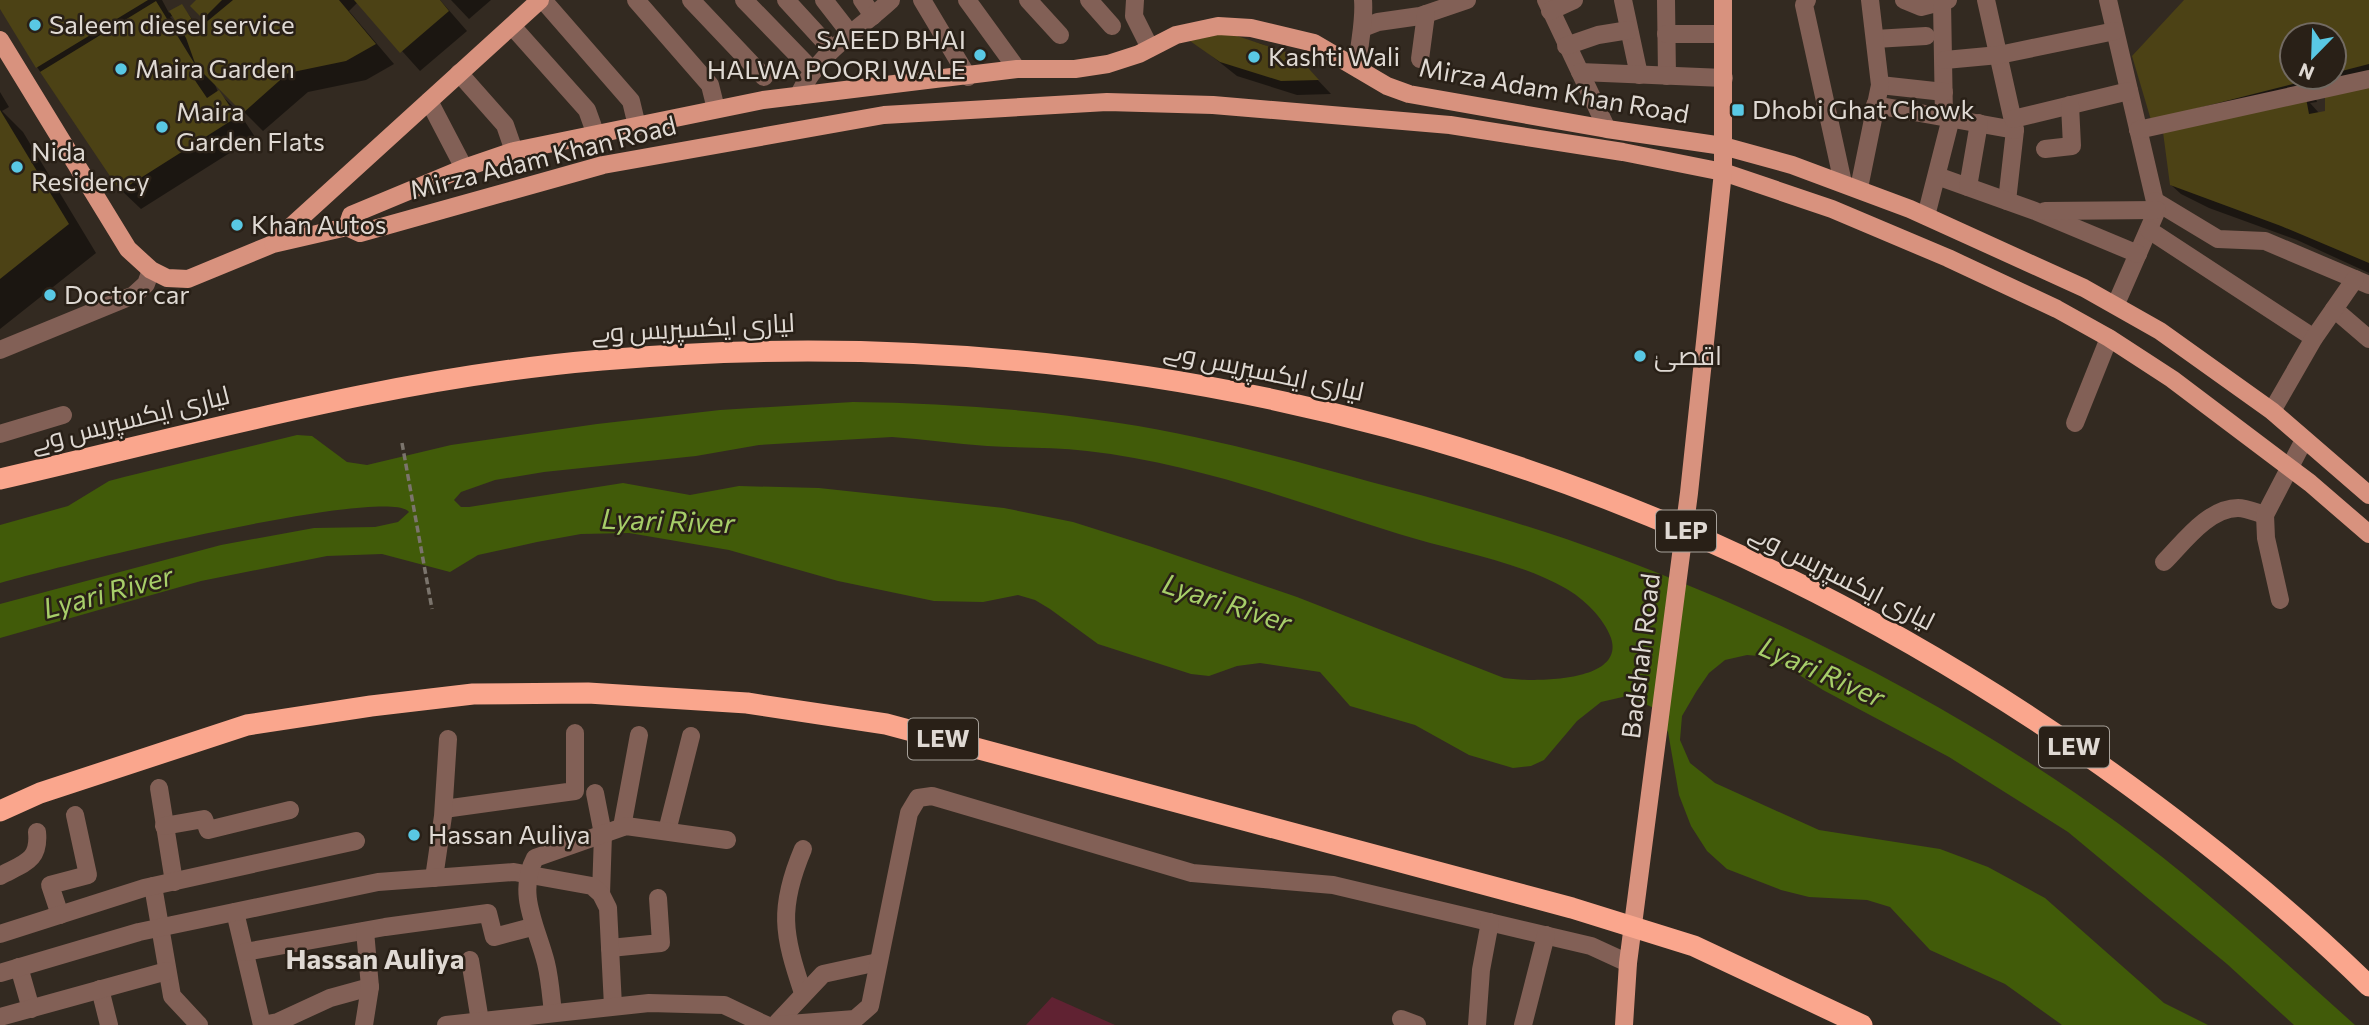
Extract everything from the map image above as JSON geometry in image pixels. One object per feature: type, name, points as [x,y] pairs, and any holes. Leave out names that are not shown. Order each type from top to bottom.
[{"type":"highway","name":"لیاری ایکسپریس وے","points":[[0,479],[264,415],[461,377],[664,355],[866,350],[1068,364],[1261,396],[1448,443],[1626,506],[1745,557],[1861,615],[2034,719],[2202,840],[2308,929],[2369,986]]},
{"type":"highway","name":"LEW","points":[[0,811],[40,793],[247,725],[371,706],[473,694],[588,694],[747,703],[886,724],[1572,908],[1694,946],[1829,1007],[1862,1025]]},
{"type":"main road","points":[[273,243],[542,0]]},
{"type":"main road","name":"Badshah Road","points":[[1625,1025],[1628,963],[1689,494],[1723,172],[1723,0]]},
{"type":"main road","name":"Mirza Adam Khan Road","points":[[347,227],[351,215],[464,168],[514,151],[716,109],[798,96],[1017,69],[1075,69],[1108,64],[1150,48],[1175,34],[1218,26],[1251,28],[1314,43],[1387,86],[1409,94],[1607,129],[1723,146],[1851,186],[1926,216],[2116,304],[2212,366],[2272,411],[2369,495]]},
{"type":"main road","points":[[0,40],[128,249],[151,270]]},
{"type":"main road","name":"Mirza Adam Khan Road","points":[[151,270],[167,278],[188,279],[273,243],[347,227],[359,233],[603,165],[884,115],[1019,105],[1107,102],[1213,105],[1425,123],[1623,152],[1723,172],[1832,209],[1948,258],[2109,338],[2172,379],[2288,467],[2369,534]]},
{"type":"street","points":[[542,0],[631,101],[637,127]]},
{"type":"street","points":[[636,0],[710,85],[716,109]]},
{"type":"street","points":[[691,0],[764,77]]},
{"type":"street","points":[[744,0],[811,69]]},
{"type":"street","points":[[786,0],[831,49]]},
{"type":"street","points":[[824,0],[852,36]]},
{"type":"street","points":[[862,0],[873,16]]},
{"type":"street","points":[[798,96],[811,69],[891,0]]},
{"type":"street","points":[[922,0],[968,77]]},
{"type":"street","points":[[967,0],[1017,69]]},
{"type":"street","points":[[1028,0],[1060,36]]},
{"type":"street","points":[[1089,0],[1112,26]]},
{"type":"street","points":[[1135,0],[1133,16],[1150,48]]},
{"type":"street","points":[[1358,68],[1359,46],[1365,27],[1363,0]]},
{"type":"street","points":[[1365,27],[1426,14],[1467,0]]},
{"type":"street","points":[[1574,0],[1548,5],[1607,129]]},
{"type":"street","points":[[1622,0],[1639,75]]},
{"type":"street","points":[[1666,0],[1667,76]]},
{"type":"street","points":[[1807,0],[1804,5],[1851,186]]},
{"type":"street","points":[[1851,186],[1880,85],[1870,0]]},
{"type":"street","points":[[1904,0],[1921,7],[1945,1],[1944,92],[1947,118],[1937,176],[1926,216]]},
{"type":"street","points":[[1986,0],[2014,124],[2007,201]]},
{"type":"street","points":[[2109,0],[2156,206],[2149,230],[2116,304]]},
{"type":"street","points":[[1420,60],[1426,14]]},
{"type":"street","points":[[512,26],[587,110],[596,135]]},
{"type":"street","points":[[1566,46],[1598,35],[1629,30]]},
{"type":"street","points":[[1945,60],[1999,55],[2115,31]]},
{"type":"street","points":[[1666,34],[1723,34]]},
{"type":"street","points":[[1875,39],[1926,36]]},
{"type":"street","points":[[1580,72],[1724,78]]},
{"type":"street","points":[[459,73],[505,125],[514,151]]},
{"type":"street","points":[[2138,130],[2369,79]]},
{"type":"street","points":[[1880,85],[1944,92]]},
{"type":"street","points":[[1875,105],[1979,123],[2014,124],[2070,105],[2129,91]]},
{"type":"street","points":[[429,101],[464,168]]},
{"type":"street","points":[[2045,149],[2073,146],[2070,105]]},
{"type":"street","points":[[1968,187],[1979,123]]},
{"type":"street","points":[[1937,176],[2035,211],[2138,254]]},
{"type":"street","points":[[2035,211],[2156,206],[2218,239],[2265,241],[2362,282],[2334,309],[2272,411]]},
{"type":"street","points":[[2149,230],[2314,338]]},
{"type":"street","points":[[0,350],[134,295],[146,284],[151,270]]},
{"type":"street","points":[[2334,309],[2369,339]]},
{"type":"street","points":[[2075,423],[2109,338]]},
{"type":"street","points":[[0,434],[63,415]]},
{"type":"street","points":[[2280,600],[2266,538],[2265,515],[2304,440]]},
{"type":"street","points":[[2164,562],[2197,527],[2219,513],[2238,508],[2265,515]]},
{"type":"street","points":[[444,810],[575,791],[575,733]]},
{"type":"street","points":[[622,827],[639,735]]},
{"type":"street","points":[[667,831],[691,736]]},
{"type":"street","points":[[435,878],[444,810],[448,739]]},
{"type":"street","points":[[159,788],[174,882]]},
{"type":"street","points":[[596,793],[603,834],[601,894]]},
{"type":"street","points":[[776,1025],[842,1021],[863,1014],[873,996],[909,813],[918,798],[932,796],[1192,873],[1333,885],[1591,946],[1628,963]]},
{"type":"street","points":[[164,826],[204,819],[208,830],[290,810]]},
{"type":"street","points":[[60,915],[50,885],[88,875],[75,815]]},
{"type":"street","points":[[553,1013],[546,963],[533,927],[527,874],[535,858],[622,827],[727,840]]},
{"type":"street","points":[[0,876],[35,856],[39,848],[37,832]]},
{"type":"street","points":[[1,930],[153,886],[356,841]]},
{"type":"street","points":[[803,849],[789,883],[785,921],[789,952],[803,993]]},
{"type":"street","points":[[0,973],[159,928],[378,882],[527,874],[592,886],[601,894],[608,908],[613,1006]]},
{"type":"street","points":[[153,886],[172,996],[199,1025]]},
{"type":"street","points":[[610,948],[661,943],[658,898]]},
{"type":"street","points":[[235,912],[262,1025],[278,1022],[330,998],[370,987]]},
{"type":"street","points":[[245,952],[365,931],[488,914],[494,937],[533,927]]},
{"type":"street","points":[[1477,1025],[1481,970],[1490,922]]},
{"type":"street","points":[[364,1025],[370,987],[365,931]]},
{"type":"street","points":[[1523,1025],[1546,935]]},
{"type":"street","points":[[470,960],[480,1021]]},
{"type":"street","points":[[776,1025],[822,974],[878,962]]},
{"type":"street","points":[[19,967],[31,1009]]},
{"type":"street","points":[[0,1017],[167,971]]},
{"type":"street","points":[[100,989],[109,1025]]},
{"type":"street","points":[[446,1025],[649,1003],[724,1005],[766,1025]]},
{"type":"path","points":[[402,443],[432,609]]},
{"type":"shaded area","points":[[1052,997],[1115,1025],[1026,1025]]},
{"type":"water","name":"Lyari River","points":[[853,402],[953,405],[1020,410],[1151,428],[1214,441],[1432,498],[1552,534],[1611,555],[1744,609],[1810,640],[1938,707],[2000,744],[2061,783],[2150,847],[2355,1025],[2294,1025],[2227,964],[2068,832],[1949,757],[1823,690],[1771,657],[1747,655],[1725,660],[1709,673],[1682,716],[1680,740],[1690,763],[1715,783],[1819,830],[1940,849],[1988,867],[2045,898],[2164,1003],[2208,1025],[2062,1025],[2005,984],[1930,950],[1890,907],[1867,900],[1809,897],[1781,890],[1727,869],[1707,851],[1691,826],[1679,795],[1668,732],[1654,708],[1627,696],[1601,702],[1577,721],[1544,760],[1531,766],[1513,768],[1469,755],[1415,725],[1350,706],[1320,672],[1260,663],[1237,666],[1209,676],[1191,674],[1098,644],[1050,609],[1035,600],[1018,595],[983,602],[934,601],[838,581],[729,550],[629,533],[581,534],[537,542],[478,555],[450,572],[382,554],[327,556],[201,581],[0,638],[0,604],[221,545],[314,528],[375,527],[398,522],[409,512],[388,506],[343,509],[283,518],[145,547],[0,583],[0,525],[68,506],[109,481],[297,435],[312,436],[347,462],[367,465],[451,445],[720,410]],"holes":[[[892,437],[987,446],[1075,450],[1127,457],[1245,485],[1399,534],[1505,563],[1546,578],[1572,592],[1598,616],[1611,638],[1612,653],[1604,664],[1590,672],[1572,677],[1533,680],[1504,678],[1297,597],[1149,546],[1073,522],[1004,508],[819,488],[739,486],[690,495],[623,483],[469,507],[461,507],[454,500],[461,492],[495,480],[544,472],[696,456],[759,445]]]},
{"type":"building","points":[[0,0],[148,0],[36,68],[0,9]]},
{"type":"building","points":[[196,0],[222,0],[203,19],[190,6]]},
{"type":"building","points":[[233,0],[339,0],[376,44],[346,61],[288,73],[243,113],[196,66],[186,38],[169,11],[182,4],[198,29]]},
{"type":"building","points":[[354,0],[440,0],[449,11],[400,53]]},
{"type":"building","points":[[2184,0],[2369,0],[2369,64],[2348,69],[2348,21],[2278,21],[2278,88],[2151,120],[2132,56]]},
{"type":"building","points":[[156,1],[200,72],[192,76],[207,98],[219,90],[237,117],[120,191],[40,72]]},
{"type":"building","name":"Kashti Wali","points":[[1216,35],[1234,35],[1286,52],[1300,59],[1319,80],[1281,81],[1220,62],[1190,41]]},
{"type":"building","points":[[2369,83],[2369,263],[2281,226],[2170,185],[2163,132],[2306,98],[2309,114],[2325,111],[2325,93],[2348,91],[2348,88]]},
{"type":"building","name":"Nida Residency","points":[[0,110],[69,224],[0,279]]},
{"type":"place","name":"Saleem diesel service","points":[[35,25]]},
{"type":"place","name":"SAEED BHAI HALWA POORI WALE","points":[[980,55]]},
{"type":"place","name":"Kashti Wali","points":[[1254,57]]},
{"type":"place","name":"Maira Garden","points":[[121,69]]},
{"type":"place","name":"Dhobi Ghat Chowk","points":[[1738,110]]},
{"type":"place","name":"Maira Garden Flats","points":[[162,127]]},
{"type":"place","name":"Nida Residency","points":[[17,167]]},
{"type":"place","name":"Khan Autos","points":[[237,225]]},
{"type":"place","name":"Doctor car","points":[[50,295]]},
{"type":"place","name":"اقصیٰ","points":[[1640,356]]},
{"type":"place","name":"Hassan Auliya","points":[[414,835]]},
{"type":"district","name":"Hassan Auliya","points":[[375,959]]}]
